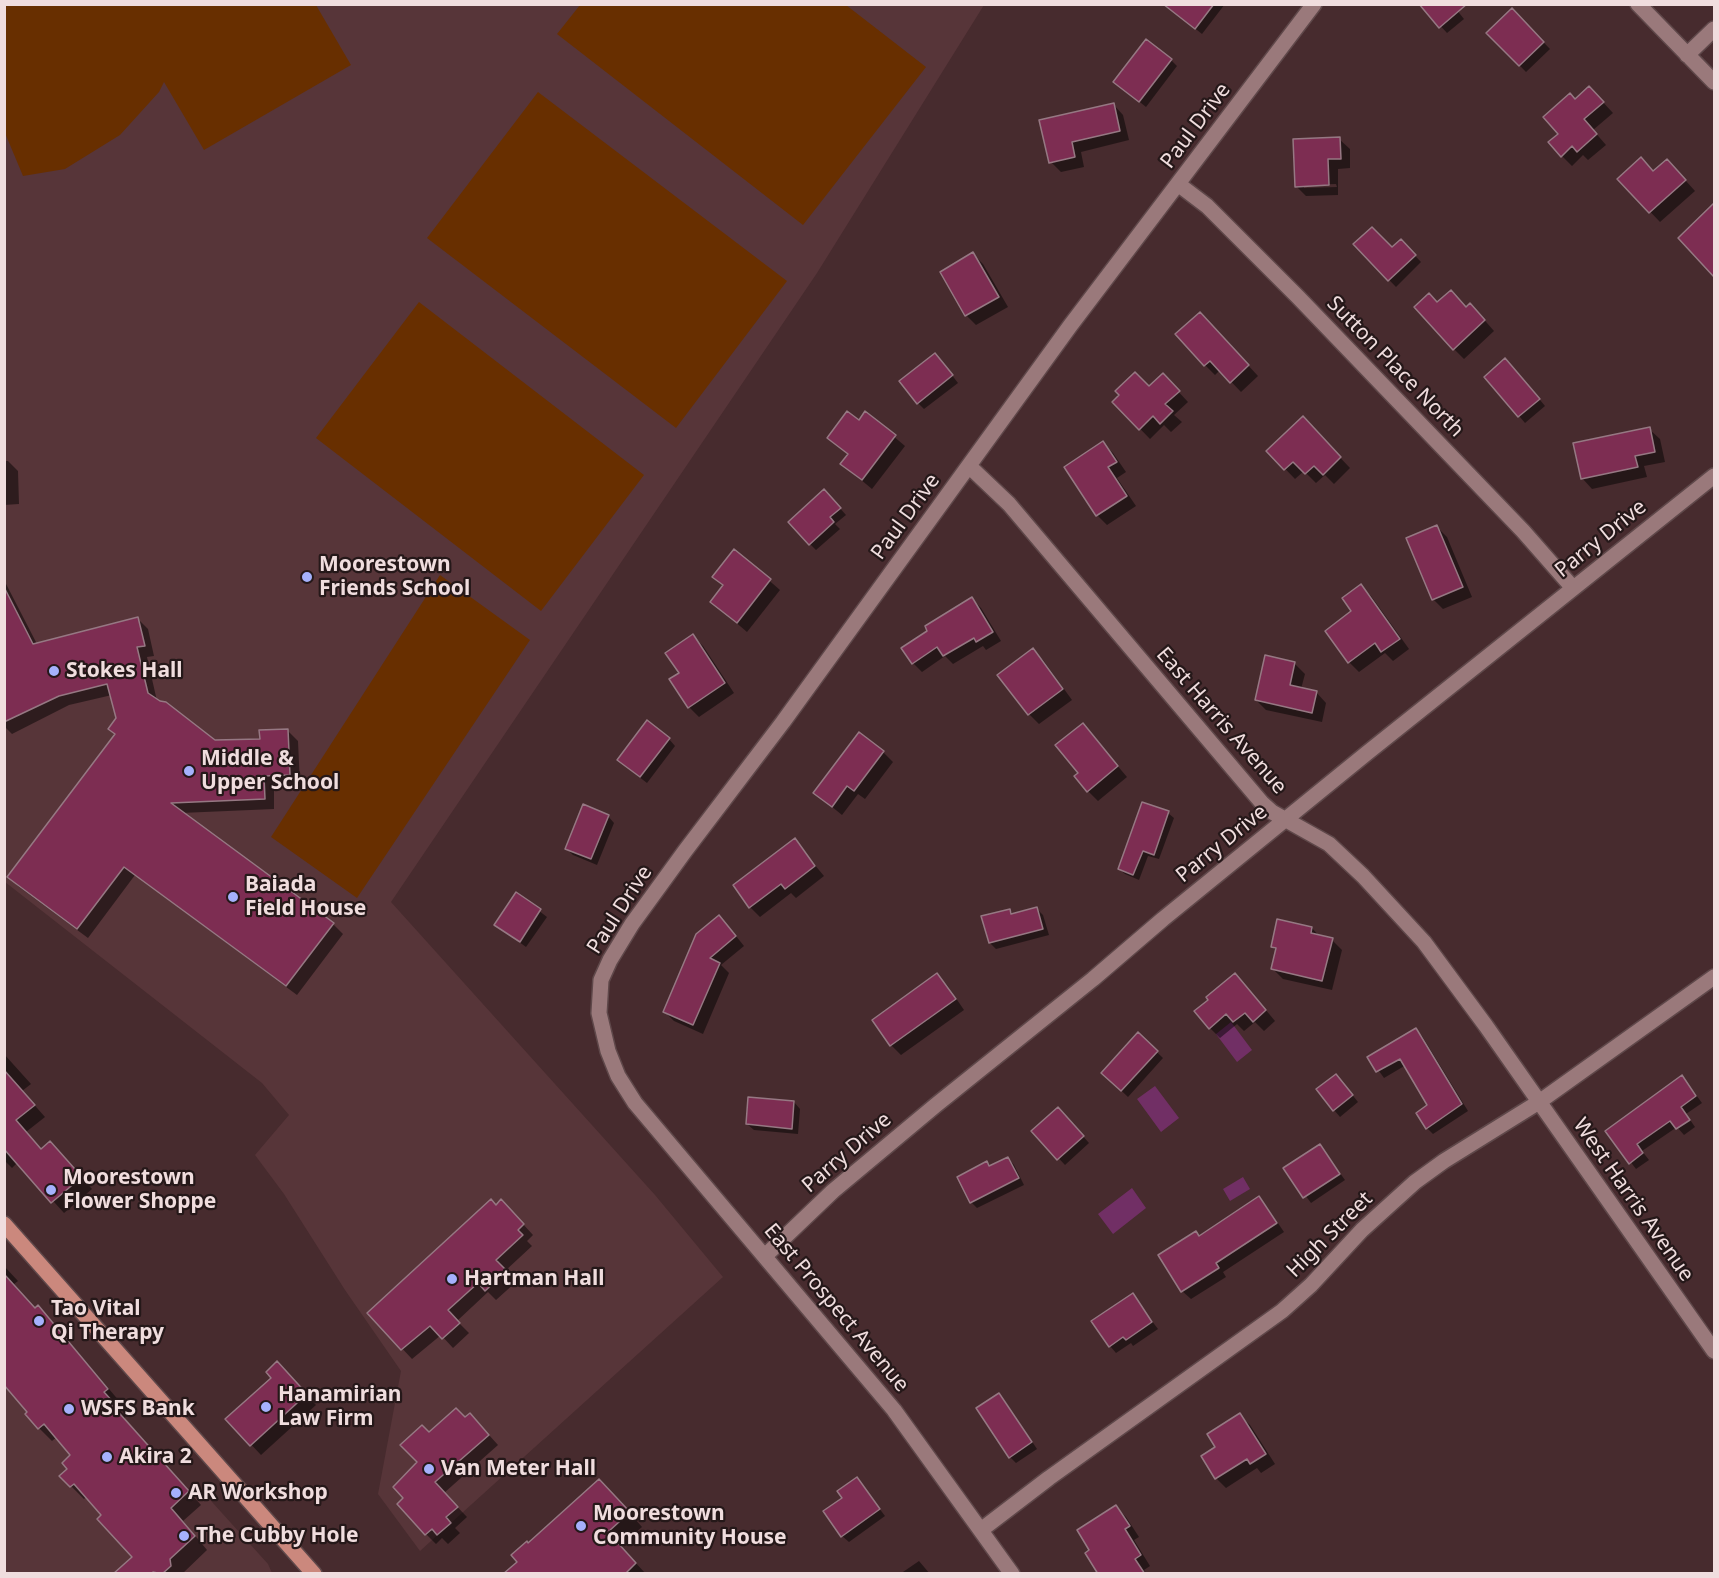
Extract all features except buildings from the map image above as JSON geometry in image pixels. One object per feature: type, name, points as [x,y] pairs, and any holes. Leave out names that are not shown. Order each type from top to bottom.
[{"type":"main road","points":[[4,1224],[314,1574]]},
{"type":"street","name":"Paul Drive","points":[[618,1076],[608,1052],[599,1013],[601,980],[610,960],[632,924],[783,722],[1070,326],[1314,4]]},
{"type":"street","points":[[1638,4],[1714,82]]},
{"type":"street","points":[[1687,55],[1714,29]]},
{"type":"street","name":"Sutton Place North","points":[[1178,184],[1207,206],[1298,297],[1523,531],[1573,588]]},
{"type":"street","name":"East Harris Avenue","points":[[969,466],[1009,504],[1262,803],[1285,820],[1329,844],[1403,918],[1466,997],[1539,1102]]},
{"type":"street","name":"Parry Drive","points":[[766,1255],[852,1174],[1285,820],[1714,476]]},
{"type":"street","name":"High Street","points":[[981,1530],[1049,1478],[1282,1311],[1311,1286],[1362,1230],[1415,1182],[1444,1161],[1539,1102],[1714,977]]},
{"type":"street","name":"East Prospect Avenue","points":[[618,1076],[635,1103],[766,1255],[894,1410],[1012,1574]]},
{"type":"street","name":"West Harris Avenue","points":[[1539,1102],[1714,1352]]},
{"type":"shaded area","name":"Moorestown Friends School","points":[[4,5],[984,5],[817,273],[391,902],[655,1195],[723,1277],[420,1551],[378,1494],[401,1371],[345,1290],[284,1194],[255,1155],[289,1115],[262,1083],[5,882]]},
{"type":"shaded area","points":[[4,5],[316,5],[351,65],[204,150],[164,82],[159,92],[120,135],[65,169],[23,176],[5,133]]},
{"type":"shaded area","points":[[580,5],[846,5],[926,67],[803,225],[557,34]]},
{"type":"shaded area","points":[[538,92],[787,281],[676,428],[427,238]]},
{"type":"shaded area","points":[[419,302],[644,475],[541,611],[316,438]]},
{"type":"shaded area","points":[[440,575],[530,640],[357,898],[271,837]]},
{"type":"shaded area","points":[[1231,1022],[1252,1050],[1237,1062],[1216,1034]]},
{"type":"shaded area","points":[[1155,1086],[1179,1118],[1161,1132],[1137,1099]]},
{"type":"shaded area","points":[[1243,1177],[1250,1189],[1230,1201],[1223,1189]]},
{"type":"shaded area","points":[[1132,1188],[1146,1208],[1113,1234],[1098,1214]]},
{"type":"shaded area","points":[[4,1272],[34,1307],[38,1305],[77,1352],[80,1364],[91,1376],[94,1372],[108,1389],[104,1392],[153,1451],[189,1491],[198,1489],[203,1492],[268,1564],[272,1573],[5,1573]]},
{"type":"place","name":"Moorestown Friends School","points":[[307,577]]},
{"type":"place","name":"Stokes Hall","points":[[54,671]]},
{"type":"place","name":"Middle & Upper School","points":[[189,771]]},
{"type":"place","name":"Baiada Field House","points":[[233,897]]},
{"type":"place","name":"Moorestown Flower Shoppe","points":[[51,1190]]},
{"type":"place","name":"Hartman Hall","points":[[452,1279]]},
{"type":"place","name":"Tao Vital Qi Therapy","points":[[39,1321]]},
{"type":"place","name":"Hanamirian Law Firm","points":[[266,1407]]},
{"type":"place","name":"WSFS Bank","points":[[69,1409]]},
{"type":"place","name":"Akira 2","points":[[107,1457]]},
{"type":"place","name":"Van Meter Hall","points":[[429,1469]]},
{"type":"place","name":"AR Workshop","points":[[176,1493]]},
{"type":"place","name":"Moorestown Community House","points":[[581,1526]]},
{"type":"place","name":"The Cubby Hole","points":[[184,1536]]}]
